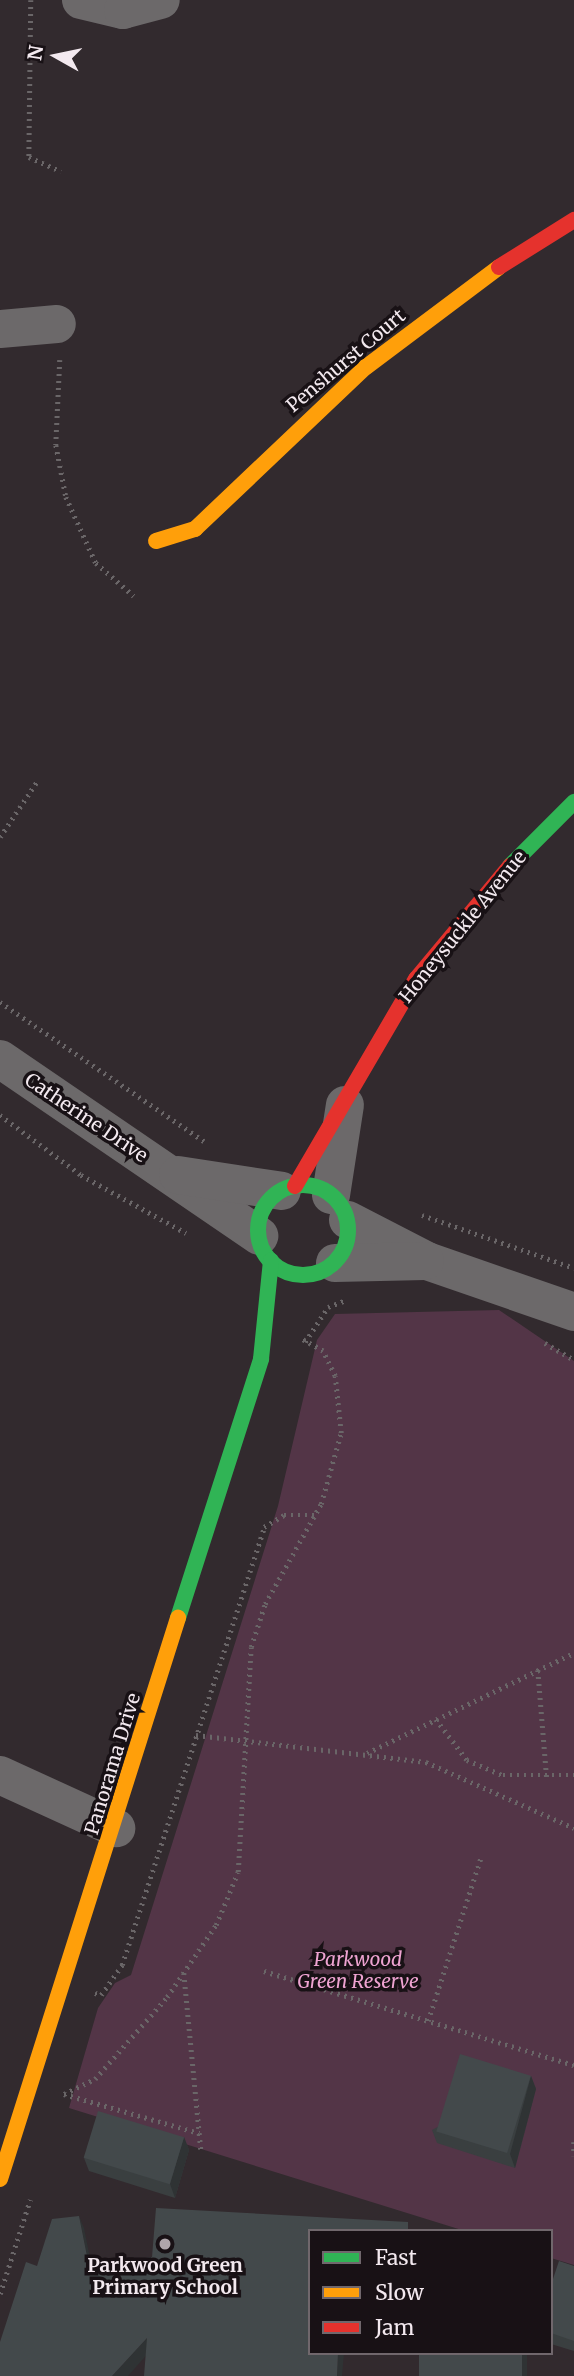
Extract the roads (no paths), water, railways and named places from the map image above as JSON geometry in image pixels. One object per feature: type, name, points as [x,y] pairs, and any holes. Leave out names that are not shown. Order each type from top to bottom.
[{"type":"street","points":[[81,0],[123,10],[162,0]]},
{"type":"street","name":"Penshurst Court","points":[[156,541],[195,529],[366,367],[502,265],[574,220]]},
{"type":"street","points":[[0,329],[57,324]]},
{"type":"street","name":"Honeysuckle Avenue","points":[[314,1198],[346,1099],[416,979],[500,876],[574,802]]},
{"type":"street","name":"Catherine Drive","points":[[0,1059],[172,1174],[265,1249]]},
{"type":"street","name":"Catherine Drive","points":[[172,1174],[314,1198],[427,1261],[574,1312]]},
{"type":"street","points":[[296,1296],[321,1269],[344,1251],[314,1198]]},
{"type":"street","name":"Panorama Drive","points":[[261,1359],[264,1210],[314,1198]]},
{"type":"street","points":[[265,1249],[321,1269]]},
{"type":"street","name":"Catherine Drive","points":[[321,1269],[427,1261]]},
{"type":"street","name":"Panorama Drive","points":[[0,2179],[116,1828],[261,1359],[281,1322]]},
{"type":"street","points":[[0,1775],[116,1828]]},
{"type":"place","name":"Parkwood Green Primary School","points":[[165,2244]]},
{"type":"park label","name":"Parkwood Green Reserve","points":[[358,1971]]}]
